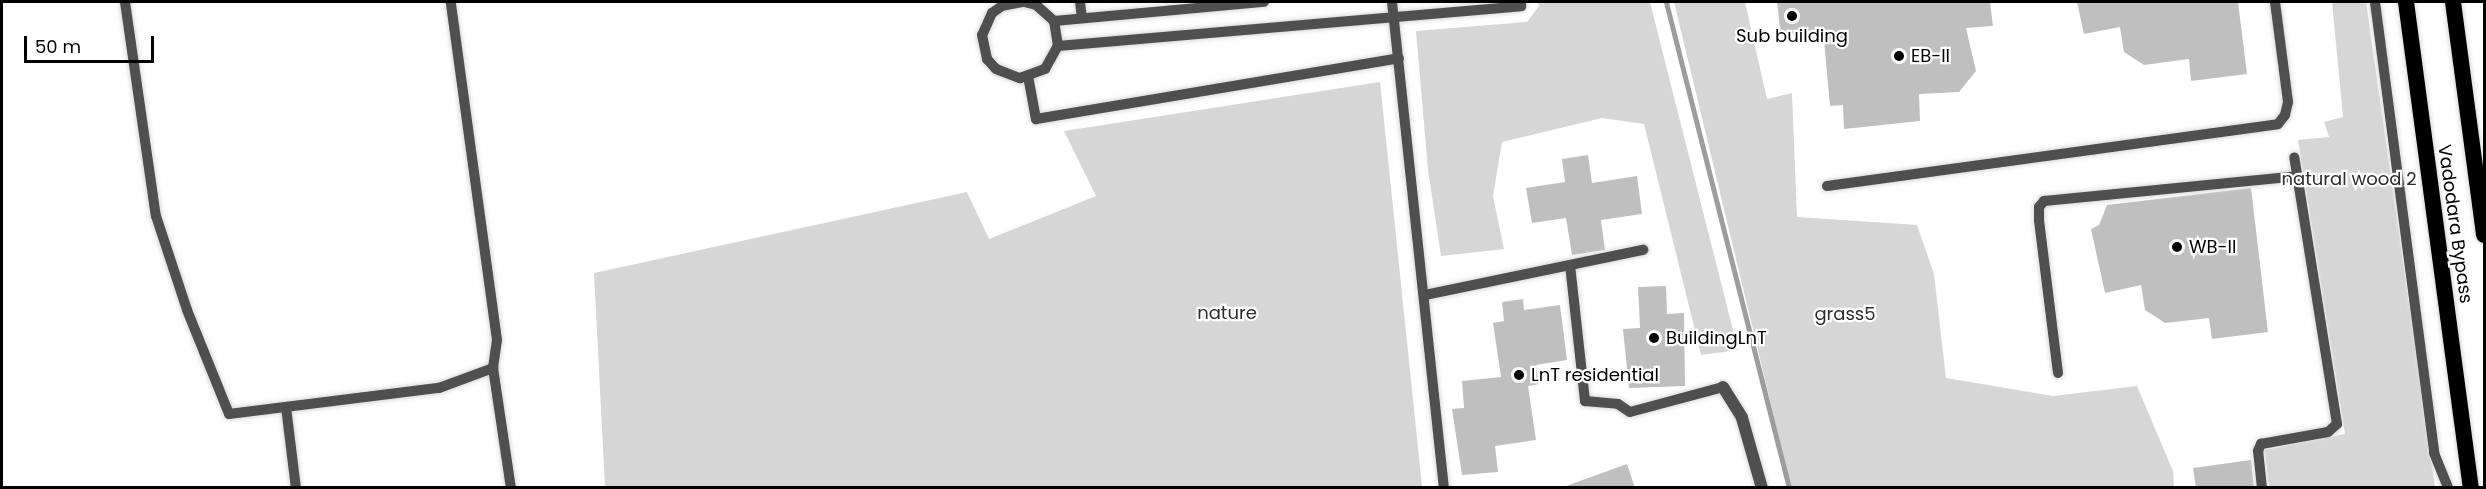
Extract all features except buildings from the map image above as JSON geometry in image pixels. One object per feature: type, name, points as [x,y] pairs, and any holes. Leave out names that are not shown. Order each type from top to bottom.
[{"type":"highway","name":"Vadodara Bypass","points":[[2406,2],[2471,488]]},
{"type":"highway","name":"Vadodara Bypass","points":[[2453,2],[2480,173],[2484,235]]},
{"type":"street","points":[[1723,387],[1742,418],[1762,488]]},
{"type":"lane","points":[[125,2],[156,216],[187,310],[229,414],[439,388],[493,368]]},
{"type":"lane","points":[[451,2],[497,340],[493,368],[511,488]]},
{"type":"lane","points":[[1026,2],[1046,11],[1054,21],[1058,45],[1045,69],[1028,76],[1007,76],[996,69],[982,47],[985,23],[1001,4],[1026,2]]},
{"type":"lane","points":[[1080,2],[1082,18]]},
{"type":"lane","points":[[1054,21],[1194,5],[1264,2]]},
{"type":"lane","points":[[1392,2],[1444,487]]},
{"type":"lane","points":[[1058,45],[1521,6],[1521,2]]},
{"type":"lane","points":[[1827,186],[2278,124],[2285,116],[2288,102],[2275,2]]},
{"type":"lane","points":[[2375,2],[2434,453],[2448,488]]},
{"type":"lane","points":[[1028,76],[1036,118],[1399,58]]},
{"type":"lane","points":[[2262,488],[2260,444],[2328,432],[2337,424],[2294,157]]},
{"type":"lane","points":[[2058,373],[2039,220],[2039,207],[2044,201],[2297,176]]},
{"type":"lane","points":[[1425,296],[1643,250]]},
{"type":"lane","points":[[1570,265],[1585,401],[1618,404],[1630,412],[1723,387]]},
{"type":"lane","points":[[286,407],[296,488]]},
{"type":"green space","points":[[1537,2],[1650,2],[1738,350],[1701,355],[1644,124],[1602,118],[1502,142],[1493,196],[1504,249],[1441,256],[1428,170],[1416,31],[1527,22],[1539,6]]},
{"type":"green space","name":"grass5","points":[[1674,2],[1745,2],[1767,99],[1792,93],[1797,217],[1917,225],[1934,274],[1946,378],[2053,396],[2137,386],[2173,471],[2174,487],[1791,487]]},
{"type":"green space","name":"natural wood 2","points":[[2332,2],[2366,2],[2435,487],[2269,487],[2265,450],[2345,434],[2298,140],[2329,137],[2324,122],[2343,117]]},
{"type":"green space","name":"nature","points":[[1380,82],[1422,486],[605,487],[594,273],[967,192],[989,239],[1096,196],[1064,131]]},
{"type":"waterway","points":[[1666,2],[1789,488]]},
{"type":"place","name":"Sub building","points":[[1792,16]]},
{"type":"place","name":"EB-II","points":[[1899,56]]},
{"type":"place","name":"WB-II","points":[[2177,247]]},
{"type":"place","name":"BuildingLnT","points":[[1654,338]]},
{"type":"place","name":"LnT residential","points":[[1519,375]]}]
